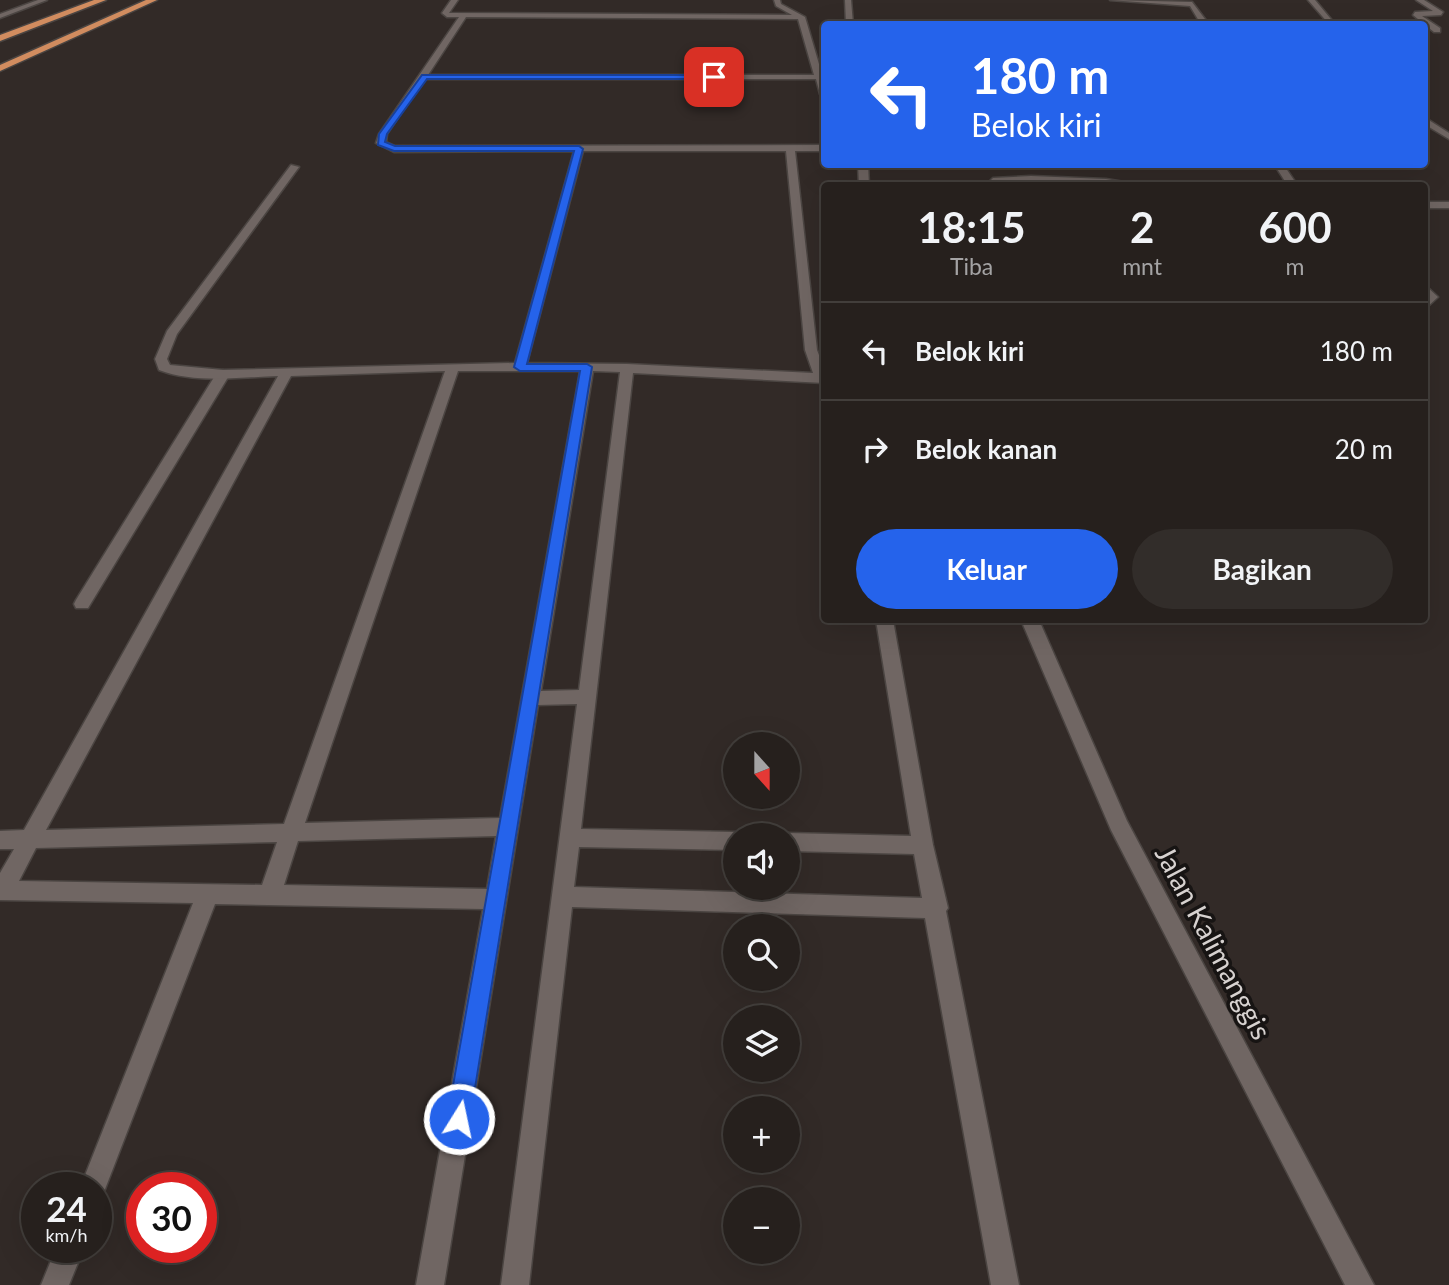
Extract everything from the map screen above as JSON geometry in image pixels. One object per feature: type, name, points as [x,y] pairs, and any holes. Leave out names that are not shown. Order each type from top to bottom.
[{"type":"highway","points":[[0,24],[76,0]]},
{"type":"highway","points":[[0,38],[103,0]]},
{"type":"highway","points":[[74,24],[135,0]]},
{"type":"highway","points":[[0,68],[153,0]]},
{"type":"street","points":[[0,16],[44,0]]},
{"type":"street","points":[[454,0],[445,13],[463,17],[612,12],[801,17]]},
{"type":"street","points":[[777,0],[778,5],[801,17],[821,81]]},
{"type":"street","points":[[848,0],[850,21]]},
{"type":"street","points":[[1112,0],[1192,4],[1203,21]]},
{"type":"street","points":[[1311,0],[1329,21]]},
{"type":"street","points":[[1419,0],[1441,13],[1415,13],[1426,21]]},
{"type":"street","points":[[463,17],[383,134],[381,144],[394,149],[821,148]]},
{"type":"street","points":[[1428,23],[1440,32],[1428,30]]},
{"type":"street","points":[[424,77],[820,77]]},
{"type":"street","points":[[1428,122],[1449,136]]},
{"type":"street","points":[[790,148],[811,350],[821,375]]},
{"type":"street","points":[[520,367],[579,149]]},
{"type":"street","points":[[293,167],[171,334],[160,359],[164,367],[174,371],[223,374],[587,367],[821,378]]},
{"type":"street","points":[[992,182],[1019,178],[1108,182]]},
{"type":"street","points":[[1428,205],[1449,205]]},
{"type":"street","points":[[430,1285],[587,367]]},
{"type":"street","points":[[269,896],[453,368]]},
{"type":"street","points":[[515,1285],[628,368]]},
{"type":"street","points":[[287,372],[1,890],[497,899]]},
{"type":"street","points":[[82,604],[223,374]]},
{"type":"street","points":[[886,623],[923,845],[937,908],[1005,1285]]},
{"type":"street","name":"Jalan Kalimanggis","points":[[1031,623],[1118,824],[1360,1285]]},
{"type":"street","points":[[531,698],[586,698]]},
{"type":"street","points":[[0,840],[509,827]]},
{"type":"street","points":[[570,838],[723,841]]},
{"type":"street","points":[[800,842],[923,845]]},
{"type":"street","points":[[99,1172],[208,894]]},
{"type":"street","points":[[562,897],[937,908]]},
{"type":"street","points":[[55,1285],[63,1263]]},
{"type":"route","points":[[459,1119],[587,367],[520,367],[579,149],[394,149],[381,144],[383,134],[424,77],[714,77]]}]
